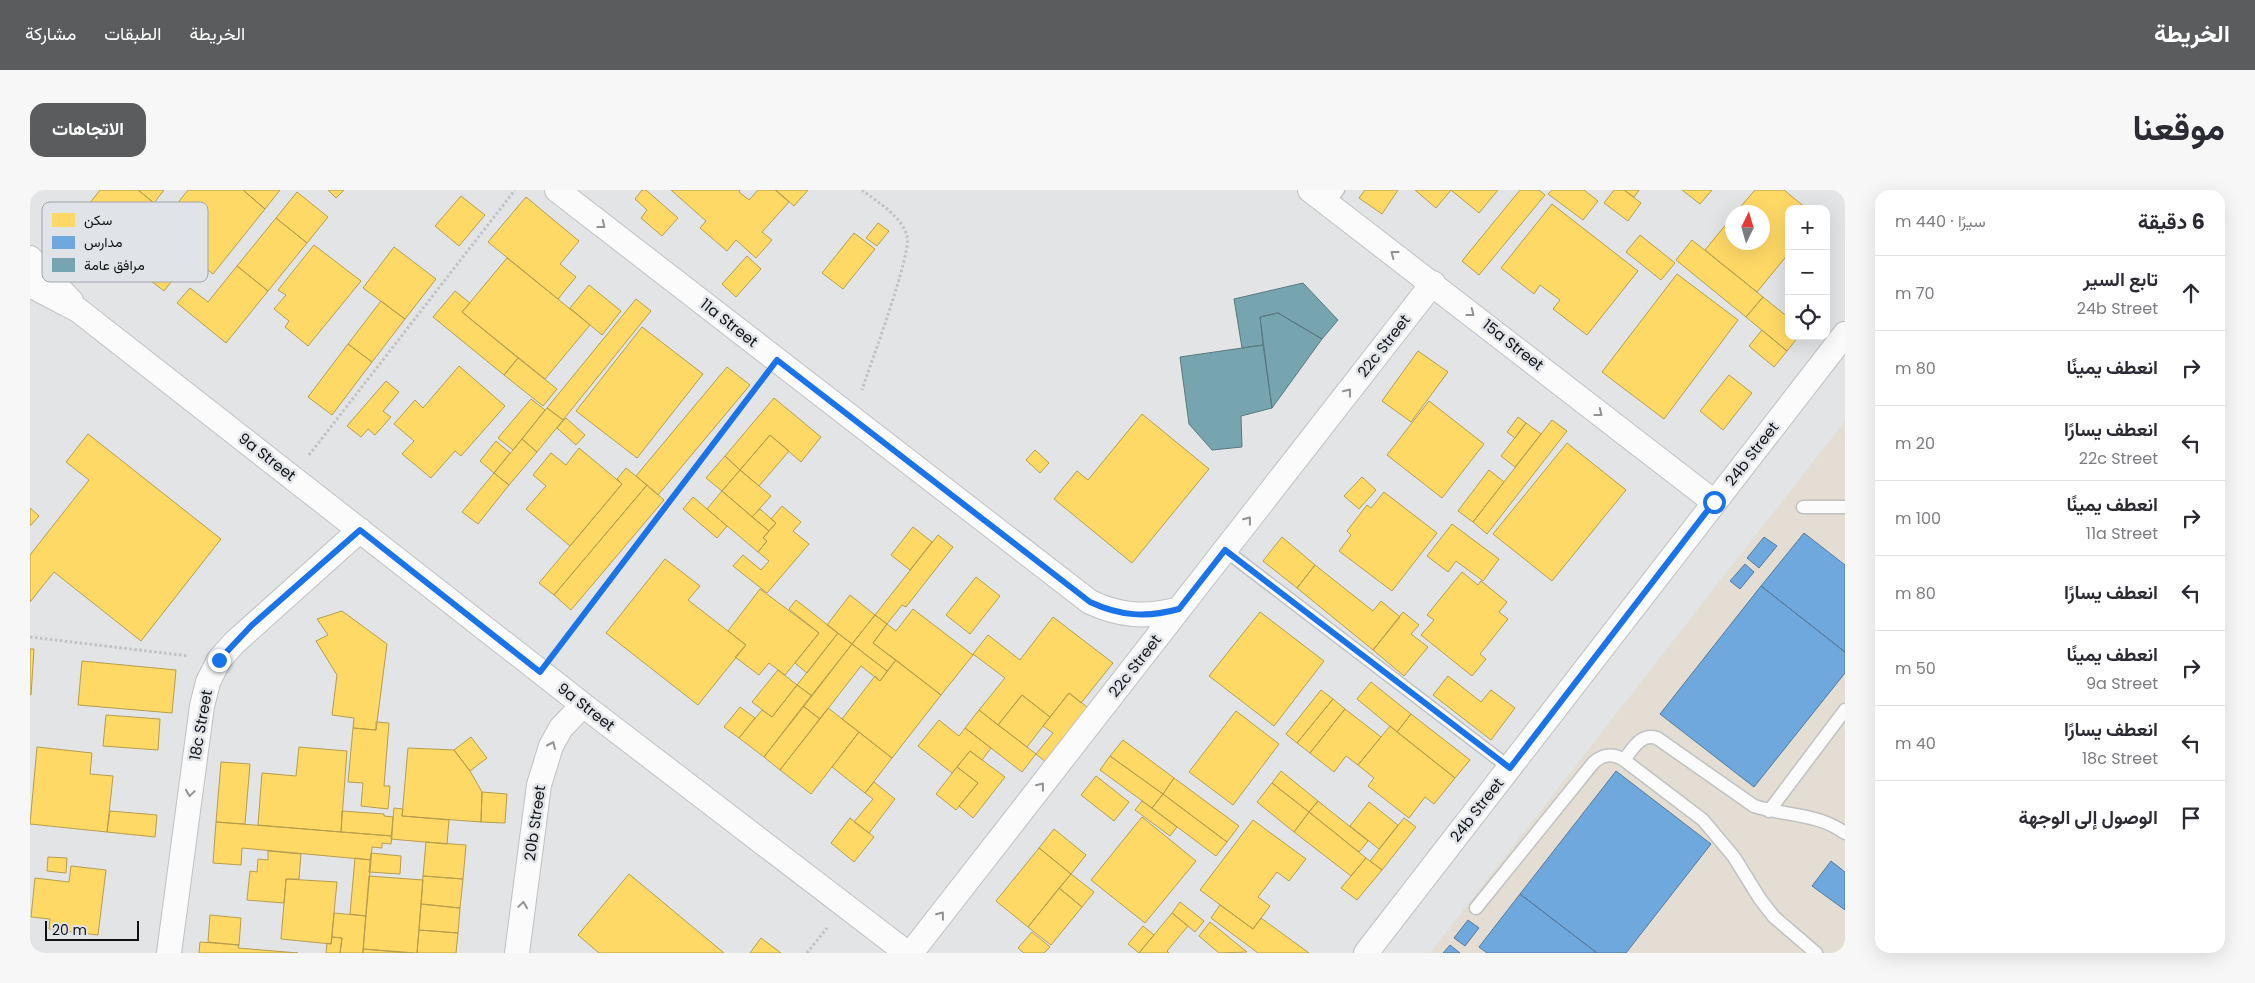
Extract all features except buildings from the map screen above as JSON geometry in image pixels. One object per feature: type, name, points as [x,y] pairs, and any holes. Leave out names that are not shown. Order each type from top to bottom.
[{"type":"street","name":"11a Street","points":[[564,192],[852,419],[1090,602],[1106,610],[1142,616],[1179,609]]},
{"type":"street","name":"15a Street","points":[[1325,194],[1432,283],[1714,502]]},
{"type":"street","name":"9a Street","points":[[30,258],[42,270]]},
{"type":"street","name":"9a Street","points":[[54,282],[78,310]]},
{"type":"street","name":"22c Street","points":[[909,953],[1432,283]]},
{"type":"street","name":"9a Street","points":[[30,285],[78,310],[540,672],[909,953]]},
{"type":"street","name":"24b Street","points":[[1366,953],[1845,334]]},
{"type":"street","name":"18c Street","points":[[168,953],[202,706],[208,682],[219,660],[251,626],[360,530]]},
{"type":"street","name":"20b Street","points":[[517,953],[544,765],[561,728],[583,705]]},
{"type":"lane","points":[[1803,507],[1845,508]]},
{"type":"lane","points":[[1225,550],[1510,768]]},
{"type":"lane","points":[[1769,811],[1845,710]]},
{"type":"lane","points":[[1624,760],[1641,739],[1652,736],[1754,806],[1769,811],[1804,815],[1824,821],[1845,833]]},
{"type":"lane","points":[[1476,908],[1594,762],[1601,757],[1609,755],[1624,760],[1703,820],[1734,857],[1760,899],[1774,917],[1816,953]]},
{"type":"path","points":[[292,477],[515,190]]},
{"type":"path","points":[[852,419],[904,262],[907,237],[903,226],[895,216],[862,190]]},
{"type":"path","points":[[540,672],[777,360]]},
{"type":"path","points":[[30,637],[219,660]]},
{"type":"shaded area","points":[[1845,421],[1845,953],[1430,953],[1612,719]]},
{"type":"route","points":[[219,660],[251,626],[360,530],[540,672],[777,360],[1090,602],[1106,610],[1142,616],[1161,614],[1179,609],[1225,550],[1510,768],[1714,502]]}]
